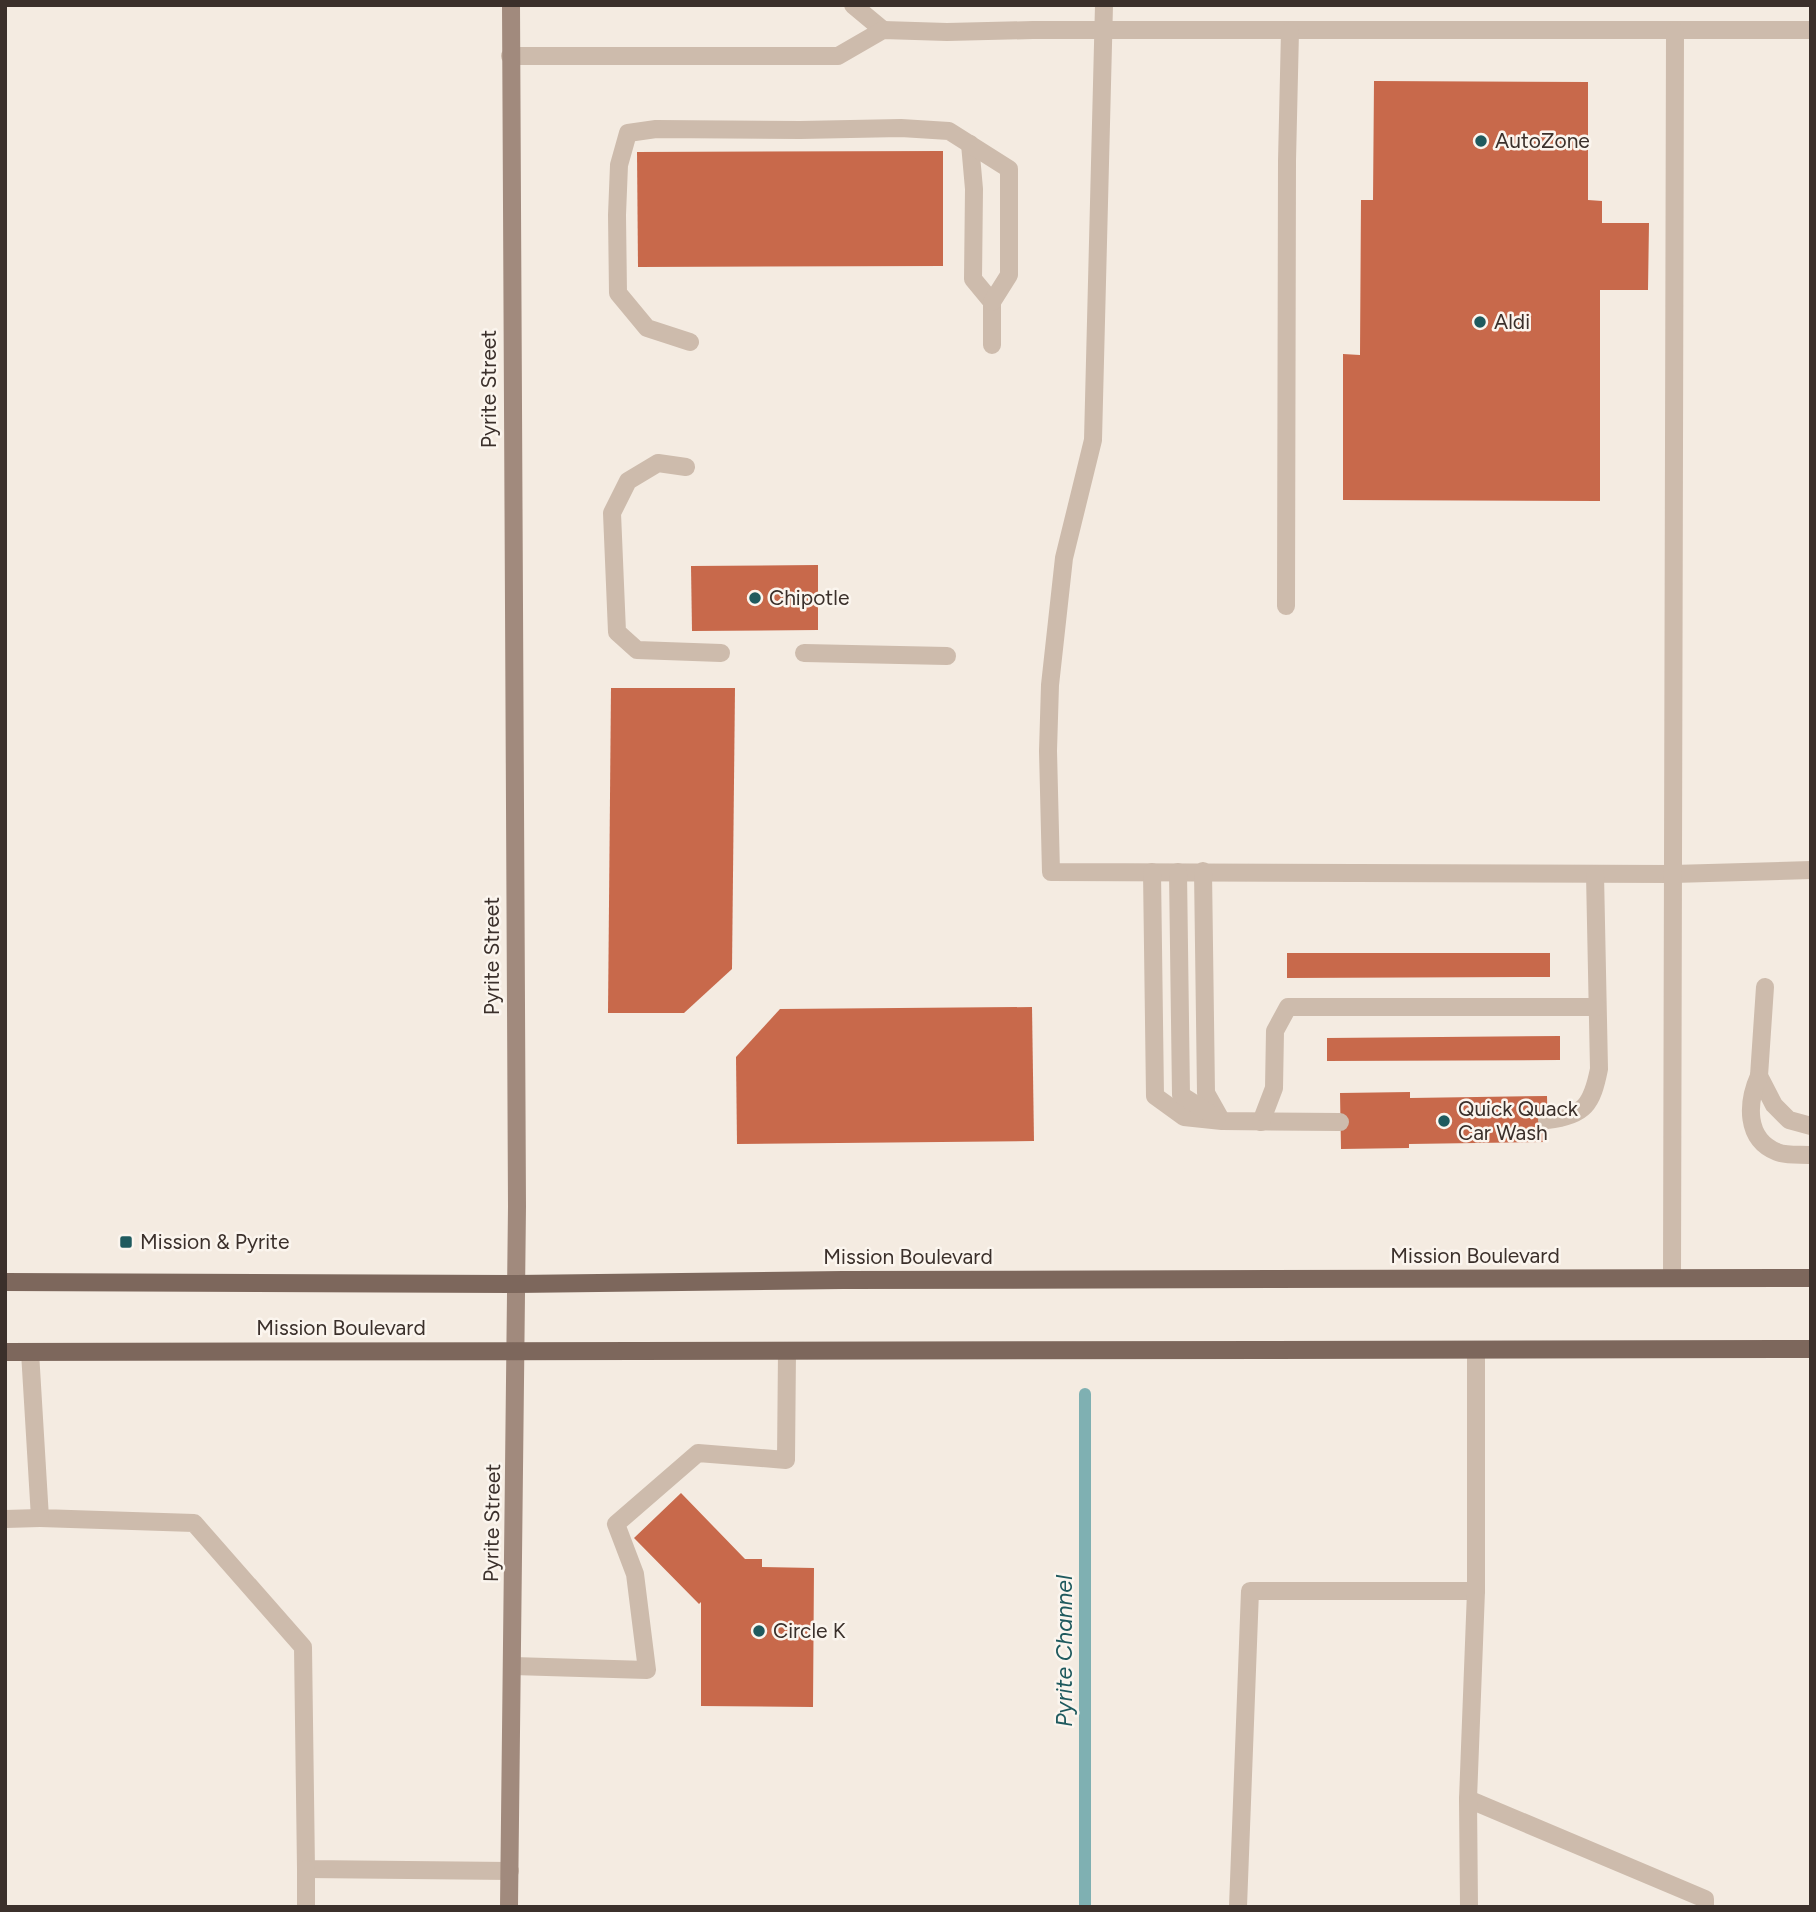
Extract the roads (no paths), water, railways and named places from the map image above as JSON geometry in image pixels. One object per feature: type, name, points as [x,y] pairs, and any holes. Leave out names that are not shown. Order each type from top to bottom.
[{"type":"main road","name":"Mission Boulevard","points":[[5,1282],[516,1284],[843,1280],[1811,1278]]},
{"type":"main road","name":"Mission Boulevard","points":[[5,1352],[1811,1349]]},
{"type":"street","name":"Pyrite Street","points":[[509,1907],[516,1351],[511,5]]},
{"type":"lane","points":[[853,5],[883,30]]},
{"type":"lane","points":[[1104,5],[1093,440],[1064,558],[1050,685],[1048,751],[1051,872],[1673,874],[1811,870]]},
{"type":"lane","points":[[510,56],[838,56],[883,30],[1811,30]]},
{"type":"lane","points":[[1286,606],[1290,30]]},
{"type":"lane","points":[[1672,1278],[1675,30]]},
{"type":"lane","points":[[690,342],[647,328],[618,293],[619,165],[628,133],[656,129],[901,128],[949,131],[1009,169],[1009,275],[992,302],[992,345]]},
{"type":"lane","points":[[970,144],[974,189],[973,279],[992,302]]},
{"type":"lane","points":[[686,467],[658,463],[628,481],[612,513],[617,632],[637,650],[721,653]]},
{"type":"lane","points":[[804,653],[947,656]]},
{"type":"lane","points":[[1203,871],[1206,1093],[1222,1121]]},
{"type":"lane","points":[[1152,872],[1155,1097],[1184,1117],[1222,1121],[1340,1122]]},
{"type":"lane","points":[[1178,872],[1181,1095],[1222,1121]]},
{"type":"lane","points":[[1547,1120],[1567,1118],[1583,1110],[1594,1095],[1600,1069],[1595,874]]},
{"type":"lane","points":[[1765,987],[1759,1076],[1750,1094],[1750,1116],[1755,1135],[1762,1143],[1779,1153],[1811,1155]]},
{"type":"lane","points":[[1261,1122],[1274,1088],[1275,1031],[1288,1007],[1597,1007]]},
{"type":"lane","points":[[1759,1076],[1774,1105],[1789,1120],[1811,1126]]},
{"type":"lane","points":[[513,1666],[647,1670],[635,1574],[616,1524],[698,1453],[786,1460],[787,1351]]},
{"type":"lane","points":[[1469,1907],[1468,1799],[1476,1591],[1476,1351]]},
{"type":"lane","points":[[30,1352],[40,1518]]},
{"type":"lane","points":[[5,1519],[194,1523],[303,1647],[306,1907]]},
{"type":"lane","points":[[1238,1907],[1250,1591],[1476,1591]]},
{"type":"lane","points":[[1468,1799],[1705,1899],[1705,1907]]},
{"type":"lane","points":[[306,1869],[510,1871]]},
{"type":"waterway","name":"Pyrite Channel","points":[[1085,1394],[1085,1907]]},
{"type":"place","name":"AutoZone","points":[[1481,141]]},
{"type":"place","name":"Aldi","points":[[1480,322]]},
{"type":"place","name":"Chipotle","points":[[755,598]]},
{"type":"place","name":"Quick Quack Car Wash","points":[[1444,1121]]},
{"type":"place","name":"Mission & Pyrite","points":[[126,1242]]},
{"type":"place","name":"Circle K","points":[[759,1631]]}]
